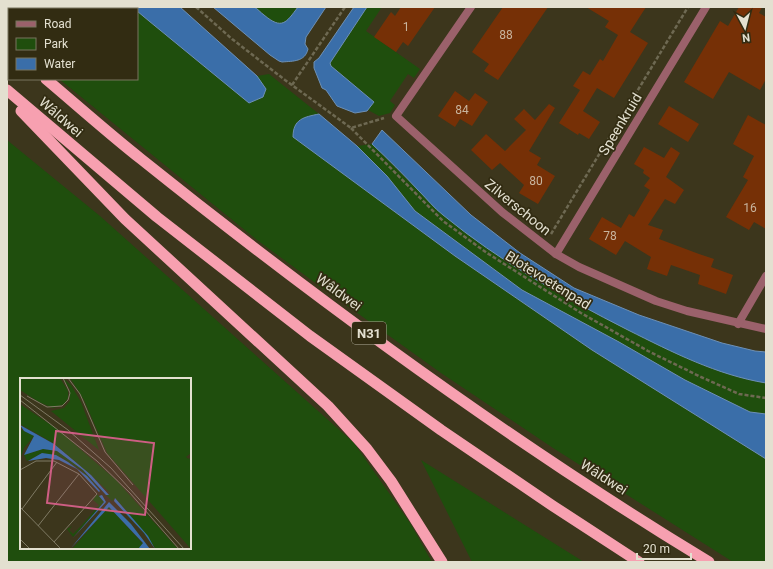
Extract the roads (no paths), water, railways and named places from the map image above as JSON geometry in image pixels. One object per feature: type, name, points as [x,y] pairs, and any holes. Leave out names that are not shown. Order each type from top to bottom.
[{"type":"highway","name":"Wâldwei","points":[[47,80],[140,158],[291,275],[423,373],[553,462],[668,537],[710,562]]},
{"type":"highway","name":"Wâldwei","points":[[7,90],[157,217],[310,336],[552,506],[639,562]]},
{"type":"highway","points":[[7,96],[125,219],[328,406],[367,449],[391,481],[442,562]]},
{"type":"street","name":"Zilverschoon","points":[[471,7],[396,116],[502,212],[556,254],[579,267],[656,301],[687,311],[738,324],[766,329]]},
{"type":"street","name":"Speenkruid","points":[[556,254],[706,7]]},
{"type":"street","points":[[738,324],[766,276]]},
{"type":"water","points":[[251,6],[256,8],[270,20],[283,23],[287,21],[298,7],[326,7],[306,37],[305,44],[308,49],[304,56],[298,60],[282,62],[270,55],[213,7]]},
{"type":"water","points":[[133,7],[180,7],[257,76],[266,89],[263,97],[249,103],[138,12],[138,8]]},
{"type":"water","points":[[354,7],[367,7],[330,63],[331,66],[374,102],[367,111],[355,113],[337,106],[326,90],[322,88],[314,68],[314,62],[319,58]]},
{"type":"water","points":[[319,114],[357,146],[387,176],[415,211],[522,290],[619,342],[685,380],[750,412],[766,414],[766,459],[592,350],[455,256],[293,137],[295,126],[300,120]]},
{"type":"water","points":[[382,130],[471,215],[520,253],[574,288],[639,315],[722,343],[755,351],[766,352],[766,383],[712,369],[628,330],[580,305],[486,248],[440,212],[372,144]]}]
